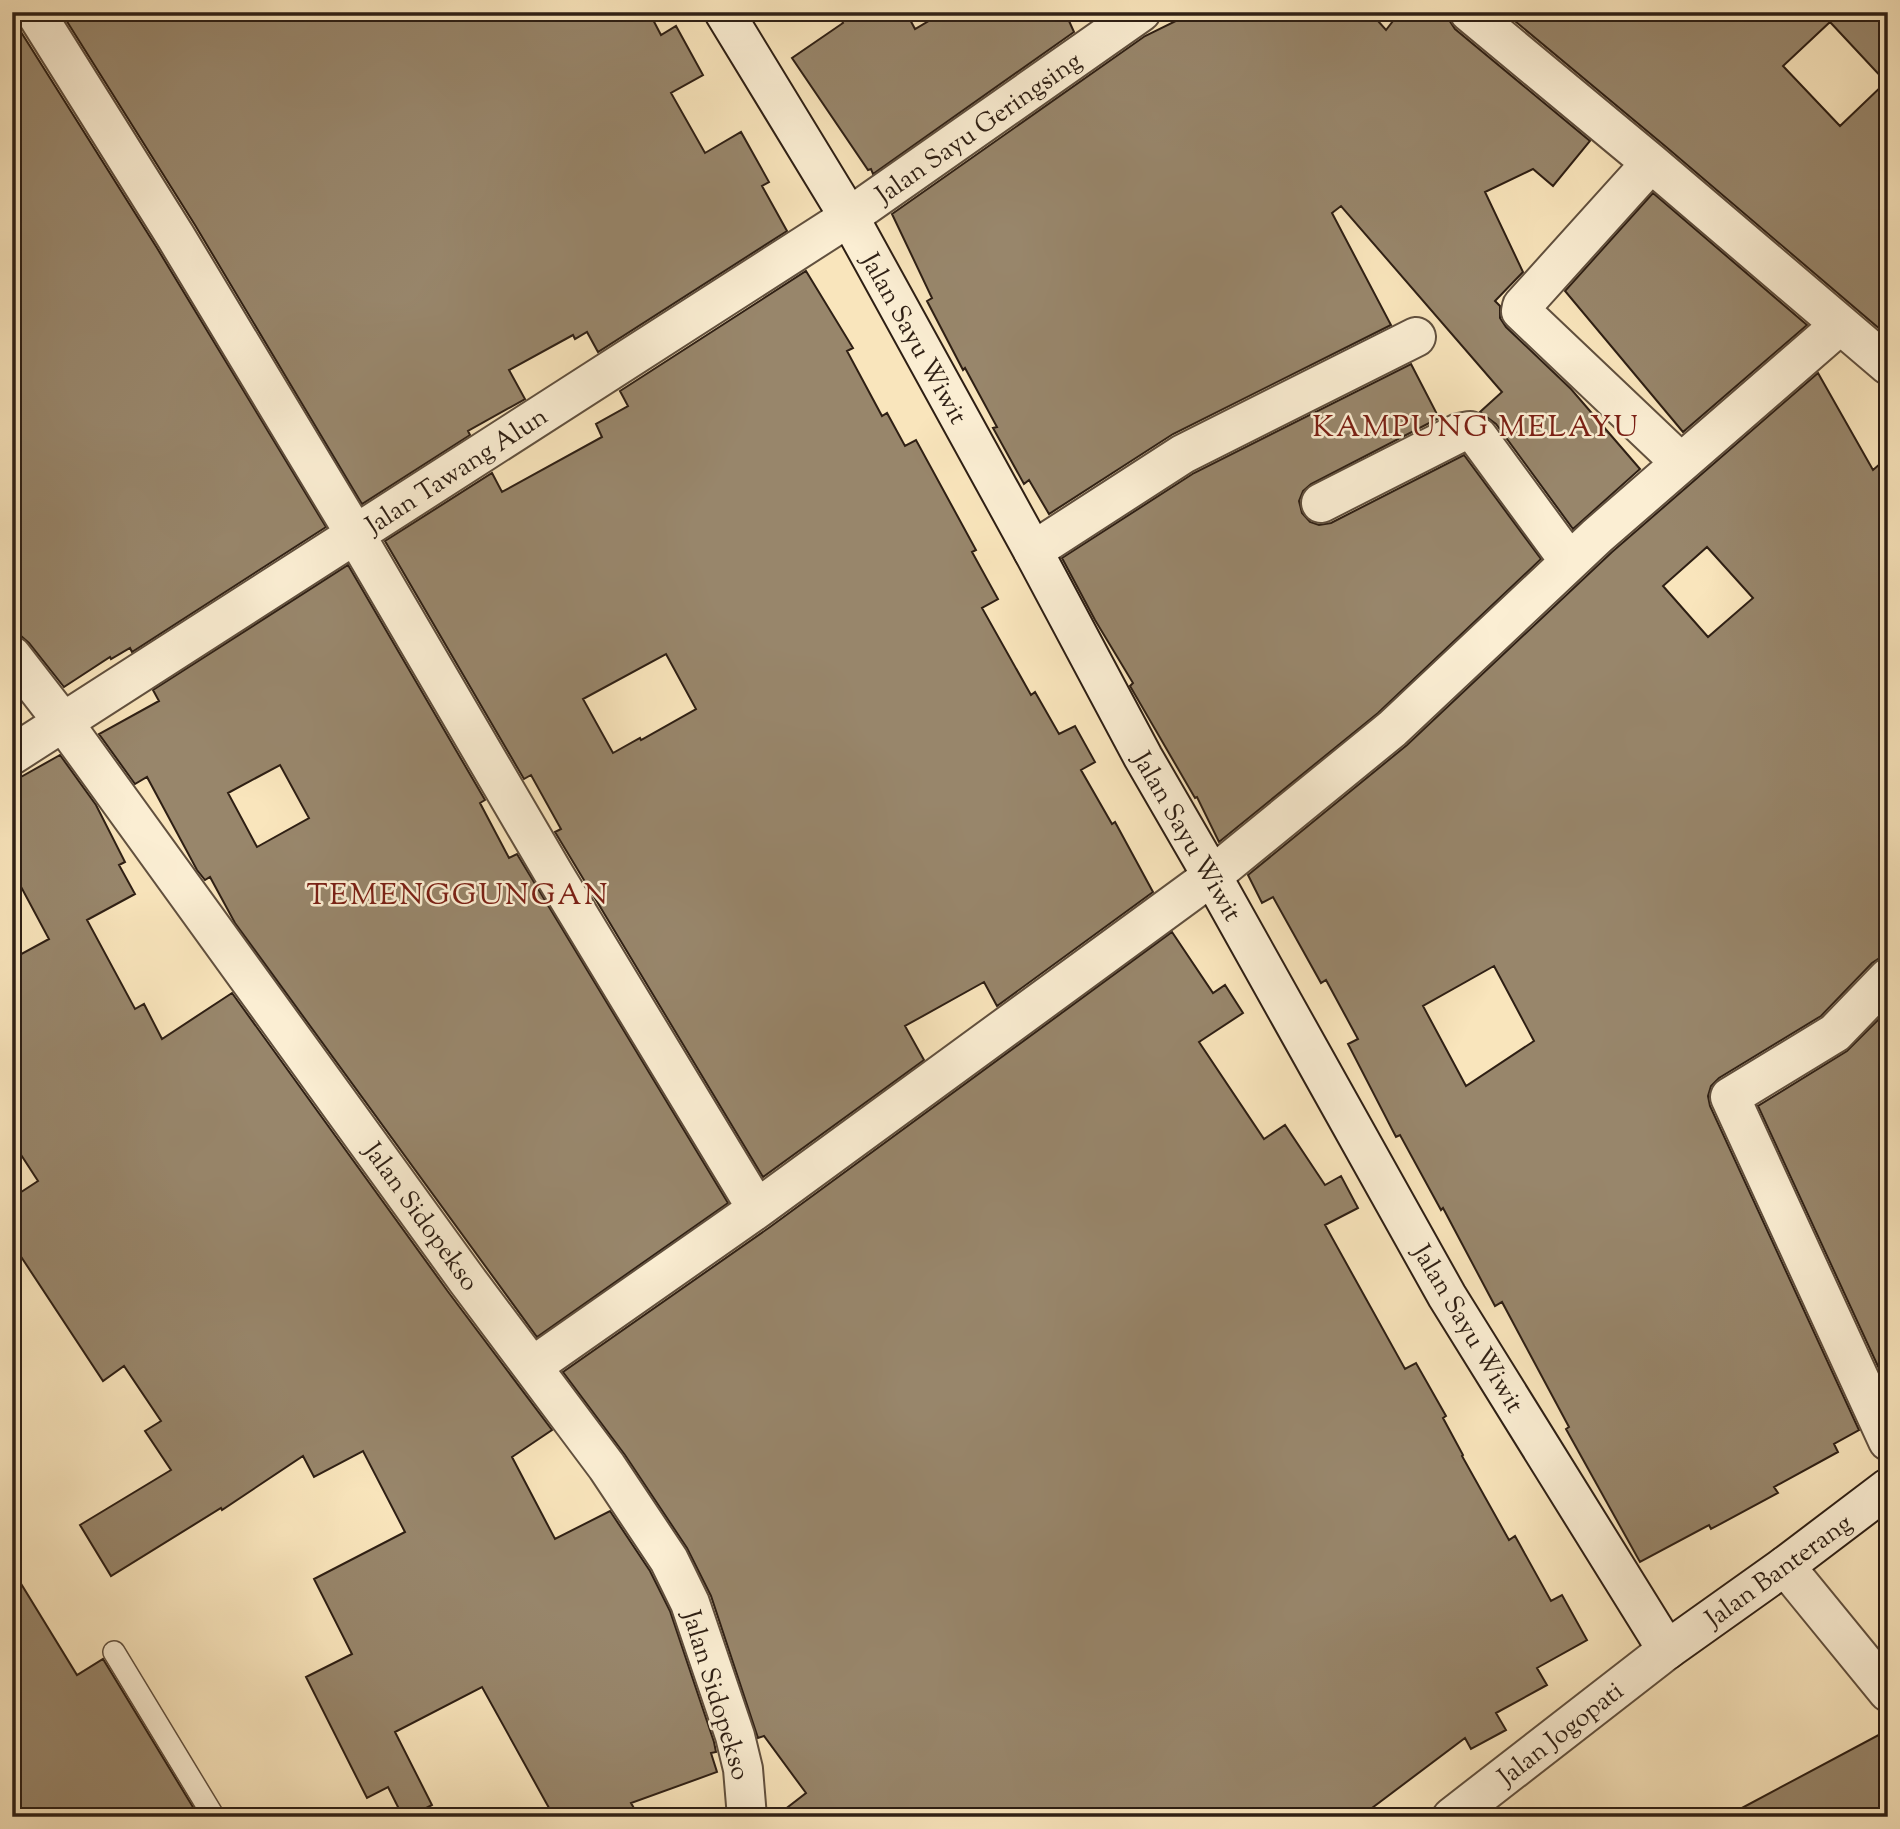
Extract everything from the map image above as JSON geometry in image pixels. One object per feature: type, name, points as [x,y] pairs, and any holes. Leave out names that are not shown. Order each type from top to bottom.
[{"type":"street","points":[[35,12],[176,237],[355,534],[547,863],[757,1209]]},
{"type":"street","name":"Jalan Sayu Wiwit","points":[[724,12],[849,217],[1143,757],[1447,1296],[1667,1650]]},
{"type":"street","name":"Jalan Sayu Geringsing","points":[[849,217],[1141,12]]},
{"type":"street","points":[[1469,12],[1888,365]]},
{"type":"street","points":[[1651,163],[1522,306],[1521,311],[1681,463]]},
{"type":"street","name":"Jalan Tawang Alun","points":[[12,755],[849,217]]},
{"type":"street","points":[[533,1366],[757,1209],[1212,876],[1402,720],[1569,561],[1840,325]]},
{"type":"street","points":[[1032,551],[1183,454],[1416,337]]},
{"type":"street","points":[[1321,503],[1460,433],[1470,431],[1478,437],[1569,561]]},
{"type":"street","name":"Jalan Sidopekso","points":[[12,656],[63,722],[467,1280],[607,1467],[669,1560],[690,1603],[735,1736],[743,1769],[747,1817]]},
{"type":"street","points":[[1888,978],[1836,1033],[1730,1097],[1888,1441]]},
{"type":"street","name":"Jalan Banterang","points":[[1667,1650],[1888,1489]]},
{"type":"street","points":[[1785,1566],[1888,1692]]},
{"type":"street","name":"Jalan Jogopati","points":[[1452,1817],[1667,1650]]},
{"type":"lane","points":[[114,1653],[214,1817]]},
{"type":"building","points":[[12,12],[16,24],[157,248],[326,527],[132,652],[130,648],[111,659],[110,657],[64,687],[29,643],[21,636],[12,635]]},
{"type":"building","points":[[61,12],[649,12],[661,35],[676,26],[703,75],[671,93],[705,153],[741,132],[769,182],[762,186],[787,231],[598,352],[587,332],[575,339],[573,335],[509,370],[525,399],[468,431],[470,435],[362,504],[195,225]]},
{"type":"building","points":[[838,12],[906,12],[915,29],[944,12],[1065,12],[1074,32],[873,174],[792,58],[843,23]]},
{"type":"building","points":[[1194,12],[1370,12],[1386,30],[1400,12],[1448,12],[1449,20],[1455,29],[1590,141],[1553,186],[1533,169],[1485,192],[1523,272],[1495,301],[1500,306],[1500,318],[1506,327],[1571,389],[1640,469],[1573,529],[1496,424],[1480,412],[1502,392],[1341,206],[1332,213],[1391,325],[1173,434],[1049,514],[1029,480],[1024,484],[993,428],[997,427],[927,301],[932,298],[892,214],[1145,36]]},
{"type":"building","points":[[1504,12],[1888,12],[1888,336]],"holes":[[[1830,22],[1886,82],[1840,126],[1783,66]]]},
{"type":"building","points":[[1653,193],[1807,325],[1683,432],[1565,291]]},
{"type":"building","points":[[806,271],[853,348],[847,351],[882,416],[887,413],[905,446],[916,440],[976,550],[972,552],[998,599],[982,608],[1031,695],[1035,692],[1059,734],[1075,726],[1095,762],[1081,770],[1112,824],[1115,822],[1153,892],[997,1006],[984,982],[905,1026],[924,1060],[763,1177],[555,832],[561,829],[531,775],[524,779],[385,541],[492,473],[502,492],[602,437],[596,424],[628,406],[620,391]],"holes":[[[666,654],[696,709],[613,753],[583,699]]]},
{"type":"building","points":[[1411,364],[1439,418],[1311,484],[1303,491],[1299,501],[1302,513],[1310,522],[1319,525],[1331,523],[1464,455],[1541,559],[1378,713],[1219,842],[1197,797],[1195,798],[1130,686],[1133,683],[1062,558],[1194,473]]},
{"type":"building","points":[[1818,373],[1873,470],[1888,457],[1888,957],[1881,957],[1872,963],[1821,1016],[1719,1078],[1711,1086],[1708,1096],[1710,1106],[1859,1430],[1834,1444],[1838,1452],[1774,1487],[1778,1493],[1711,1529],[1709,1525],[1640,1562],[1566,1429],[1569,1427],[1502,1302],[1495,1306],[1443,1208],[1441,1210],[1400,1135],[1396,1137],[1348,1044],[1358,1039],[1326,980],[1321,983],[1273,897],[1262,903],[1248,875],[1407,745],[1612,552]],"holes":[[[1707,547],[1753,598],[1708,637],[1663,586]],[[1494,966],[1534,1041],[1466,1086],[1423,1006]]]},
{"type":"building","points":[[348,565],[485,800],[480,803],[509,858],[517,854],[728,1203],[537,1337],[235,923],[210,877],[205,880],[197,870],[147,777],[135,784],[99,734],[159,701],[153,690]],"holes":[[[280,765],[309,818],[257,847],[228,793]]]},
{"type":"building","points":[[60,755],[96,805],[125,862],[119,865],[135,894],[87,920],[135,1009],[144,1004],[162,1039],[232,993],[449,1293],[552,1430],[512,1457],[555,1539],[610,1511],[650,1571],[670,1611],[714,1742],[716,1752],[711,1753],[717,1772],[631,1803],[639,1817],[554,1817],[482,1687],[395,1732],[432,1805],[409,1817],[403,1817],[388,1787],[367,1798],[306,1677],[352,1654],[314,1579],[405,1532],[363,1451],[314,1477],[303,1456],[222,1510],[221,1508],[111,1576],[80,1525],[171,1470],[145,1431],[161,1421],[124,1366],[103,1381],[12,1243],[12,1198],[38,1181],[12,1141],[12,959],[49,939],[12,870],[12,782]]},
{"type":"building","points":[[1172,932],[1213,993],[1225,985],[1243,1013],[1199,1042],[1264,1139],[1285,1125],[1325,1185],[1341,1176],[1358,1208],[1325,1225],[1405,1369],[1416,1363],[1446,1416],[1443,1418],[1462,1456],[1509,1540],[1515,1536],[1551,1601],[1562,1595],[1587,1640],[1537,1668],[1547,1685],[1496,1713],[1506,1730],[1471,1749],[1465,1738],[1360,1817],[775,1817],[806,1793],[764,1736],[758,1738],[711,1596],[687,1548],[625,1455],[563,1372],[770,1227]]},
{"type":"building","points":[[1888,1010],[1888,1388],[1758,1106],[1847,1051]]},
{"type":"building","points":[[12,1569],[77,1675],[103,1659],[199,1817],[12,1817]]},
{"type":"building","points":[[1888,1730],[1888,1817],[1725,1817]]},
{"type":"district","name":"KAMPUNG MELAYU","points":[[1476,426]]},
{"type":"district","name":"TEMENGGUNGAN","points":[[458,894]]}]
